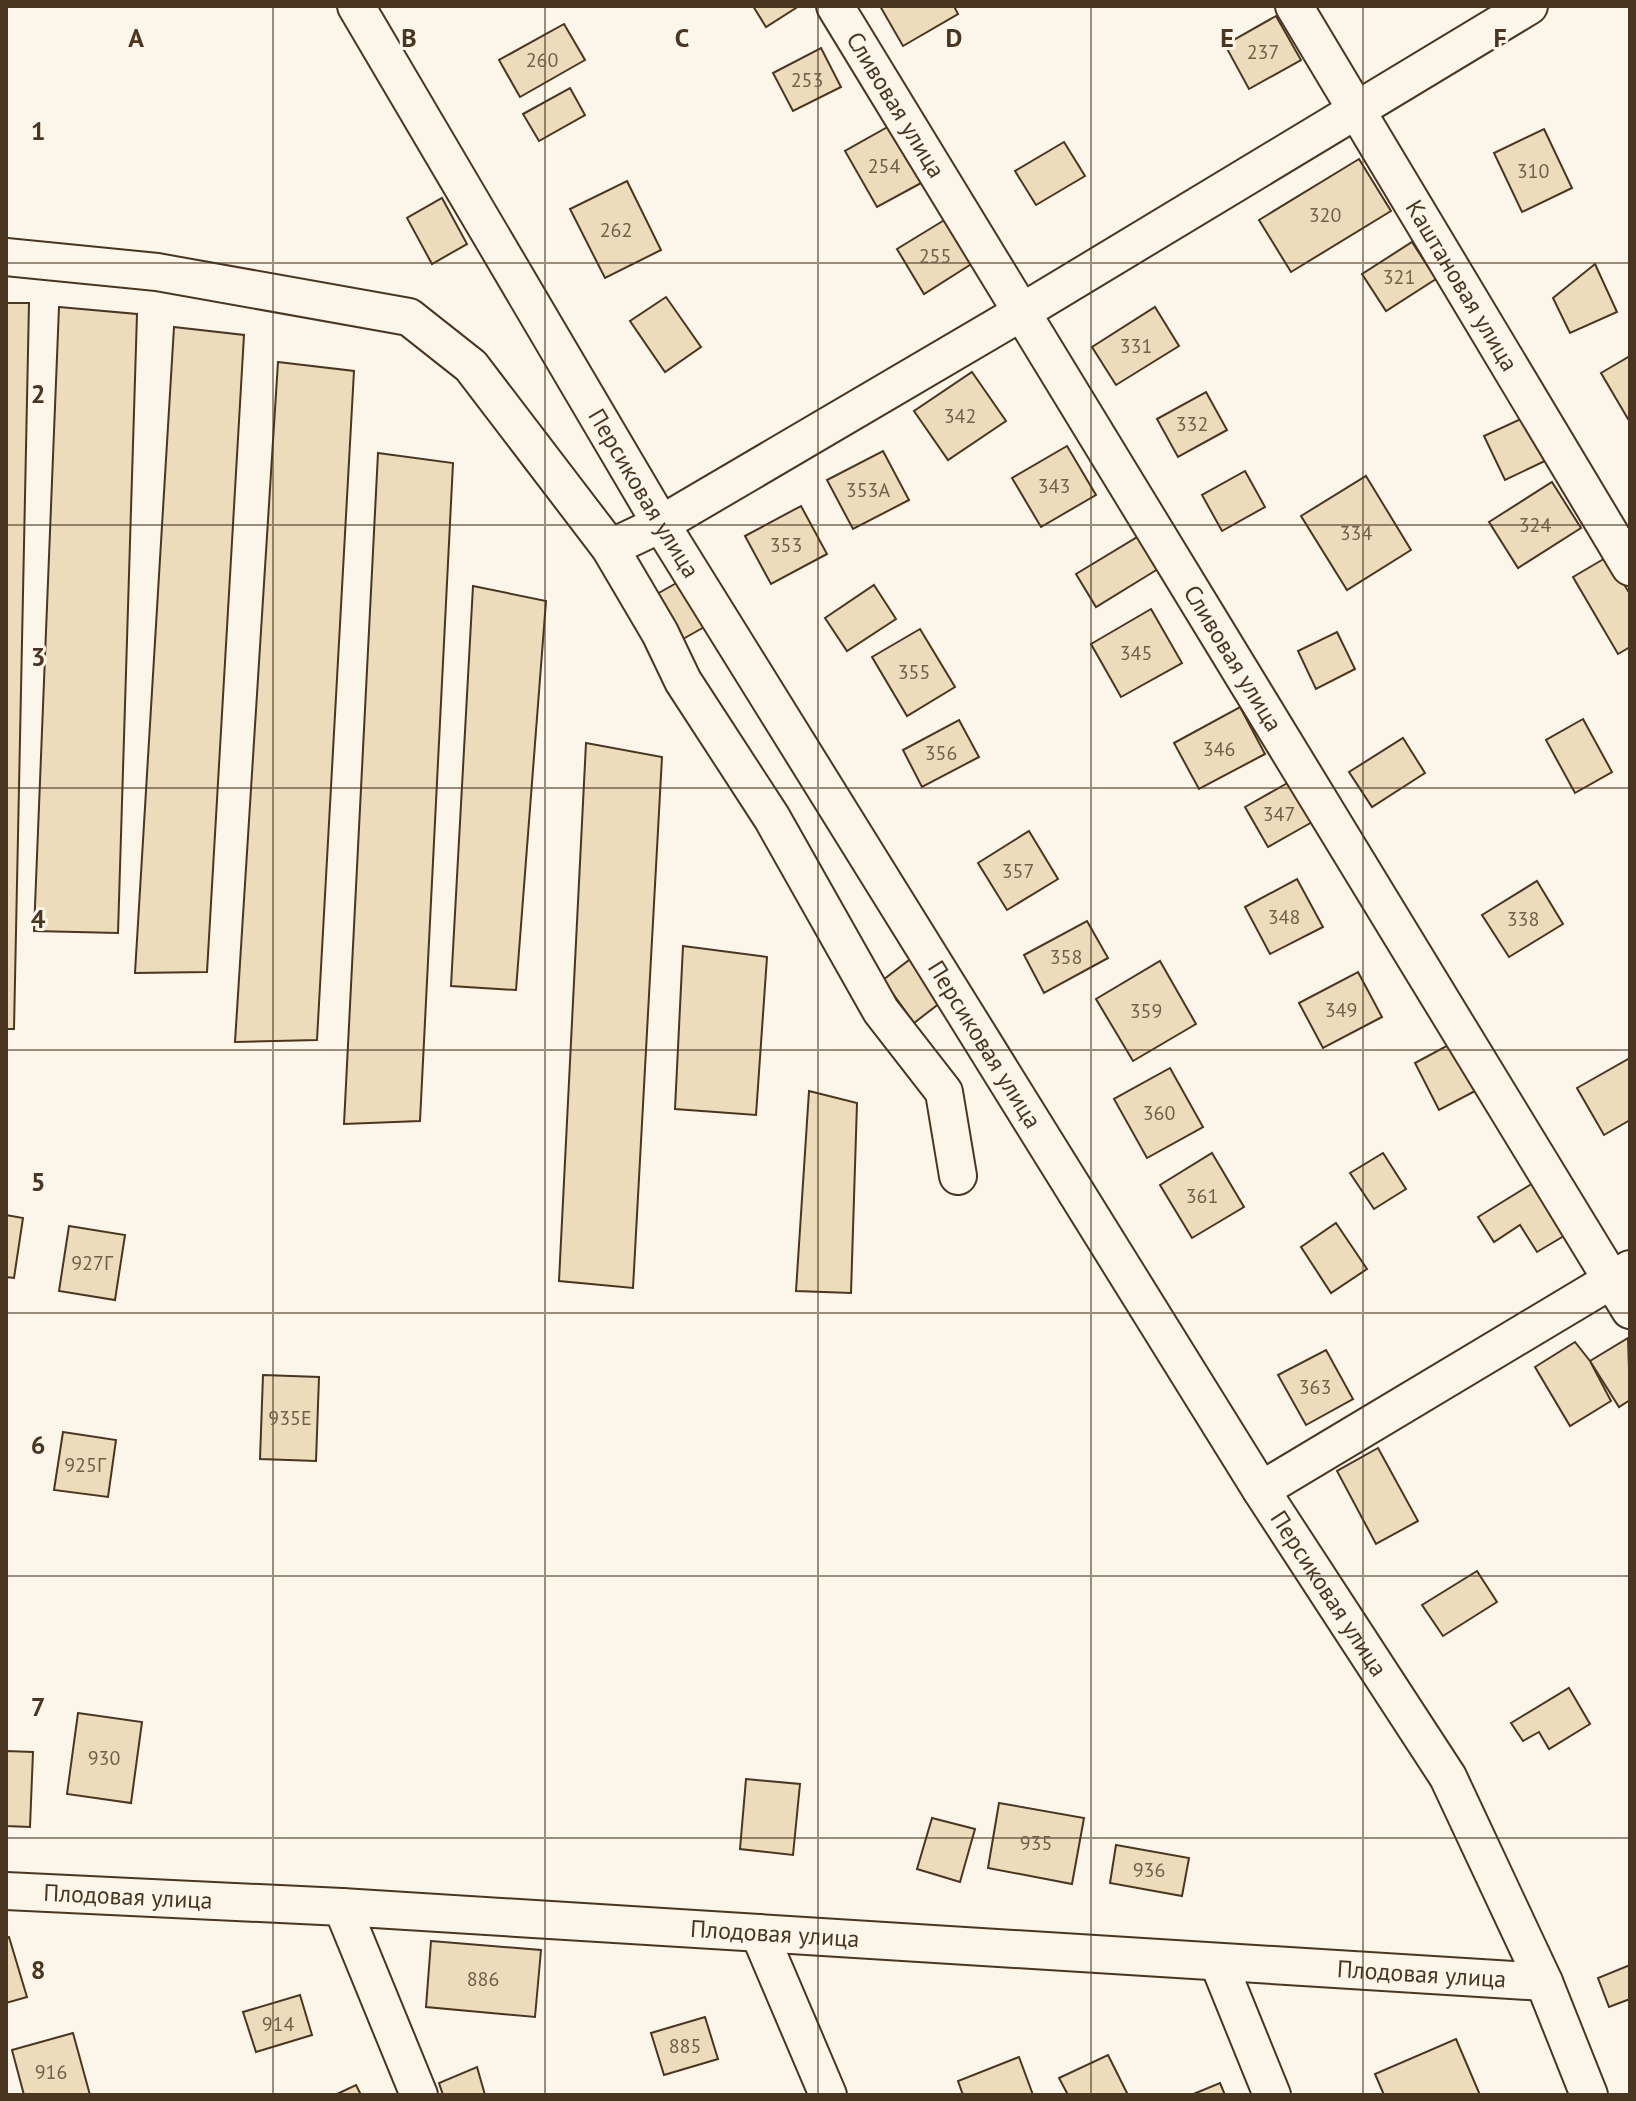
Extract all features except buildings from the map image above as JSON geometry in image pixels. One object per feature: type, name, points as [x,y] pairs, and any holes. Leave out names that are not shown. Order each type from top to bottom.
[{"type":"street","name":"Персиковая улица","points":[[356,6],[661,524],[1261,1490],[1448,1777],[1544,1982],[1589,2095]]},
{"type":"street","name":"Сливовая улица","points":[[835,6],[1624,1286]]},
{"type":"street","name":"Каштановая улица","points":[[1294,6],[1353,111],[1630,567]]},
{"type":"street","points":[[610,548],[661,524],[1022,312],[1529,6]]},
{"type":"street","points":[[6,257],[157,272],[409,317],[471,366],[610,548],[660,633],[683,681],[772,818],[881,1011],[944,1092],[958,1176]]},
{"type":"street","points":[[1261,1490],[1624,1286]]},
{"type":"street","name":"Плодовая улица","points":[[6,1891],[342,1907],[1544,1982]]},
{"type":"street","points":[[342,1907],[419,2095]]},
{"type":"street","points":[[759,1933],[828,2095]]},
{"type":"street","points":[[1218,1962],[1272,2095]]}]
